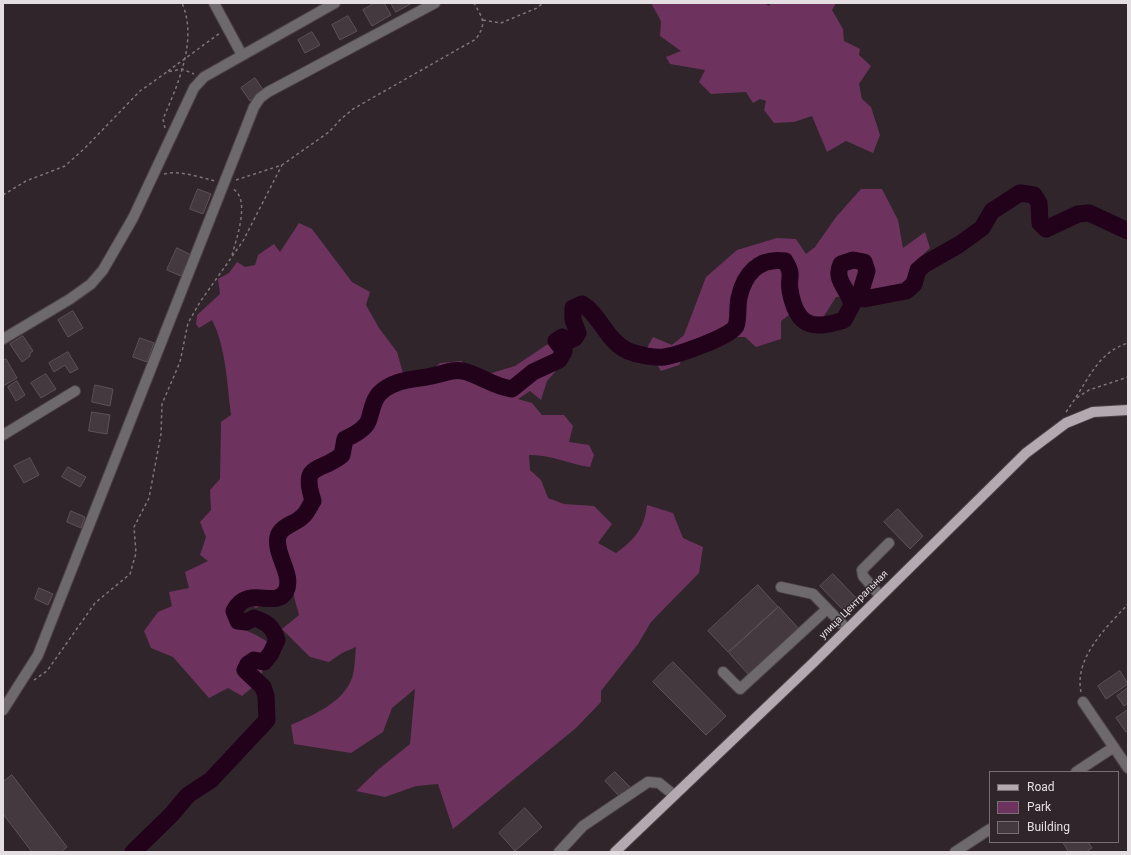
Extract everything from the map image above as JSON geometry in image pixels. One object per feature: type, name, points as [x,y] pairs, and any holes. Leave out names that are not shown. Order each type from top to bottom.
[{"type":"main road","name":"улица Центральная","points":[[615,852],[847,629],[1015,464],[1052,432],[1066,423],[1093,412],[1128,410]]},
{"type":"street","points":[[214,3],[242,56]]},
{"type":"street","points":[[3,339],[70,299],[91,284],[104,270],[133,218],[194,88],[204,77],[335,3]]},
{"type":"street","points":[[3,710],[38,655],[254,107],[260,98],[268,92],[434,3]]},
{"type":"street","points":[[3,435],[75,391]]},
{"type":"street","points":[[880,596],[863,576],[862,570],[888,544]]},
{"type":"street","points":[[781,587],[812,594],[847,629]]},
{"type":"street","points":[[723,672],[740,690],[827,609]]},
{"type":"street","points":[[1083,702],[1128,768]]},
{"type":"street","points":[[1078,771],[1114,747]]},
{"type":"street","points":[[559,852],[583,826],[648,782],[659,783],[674,796]]},
{"type":"street","points":[[955,852],[989,830]]},
{"type":"path","points":[[168,143],[163,119],[182,69],[189,38],[187,14],[182,3]]},
{"type":"path","points":[[223,184],[282,165],[329,132],[353,108],[476,39],[483,29],[483,20],[474,3]]},
{"type":"path","points":[[483,20],[501,23],[537,8],[543,3]]},
{"type":"path","points":[[3,195],[26,181],[65,166],[85,148],[140,91],[216,37],[227,27]]},
{"type":"path","points":[[167,72],[182,69],[204,77]]},
{"type":"path","points":[[21,683],[37,679],[47,671],[95,603],[130,574],[136,553],[134,527],[149,498],[161,434],[162,404],[180,362],[188,324],[200,302],[243,241],[282,165]]},
{"type":"path","points":[[152,178],[170,172],[194,176],[223,184],[236,191],[241,201],[242,216],[232,257]]},
{"type":"path","points":[[1066,412],[1103,357],[1115,347],[1128,343]]},
{"type":"path","points":[[1075,399],[1088,390],[1128,378]]},
{"type":"path","points":[[1083,702],[1080,689],[1081,675],[1086,657],[1100,634],[1128,604]]},
{"type":"green space","points":[[651,3],[763,3],[770,6],[770,3],[836,3],[832,10],[843,29],[844,41],[860,49],[859,55],[871,66],[859,84],[862,99],[871,107],[880,135],[873,153],[846,141],[827,152],[812,116],[794,122],[774,123],[764,110],[766,101],[760,99],[753,103],[746,92],[711,94],[699,82],[705,70],[670,64],[666,57],[681,51],[660,36],[661,21]]},
{"type":"green space","points":[[861,189],[882,189],[898,220],[903,248],[925,232],[930,248],[913,264],[906,283],[884,294],[836,297],[819,324],[797,309],[781,321],[781,339],[756,347],[745,337],[723,337],[701,351],[685,354],[679,365],[661,371],[647,348],[653,337],[672,345],[684,335],[706,277],[737,250],[777,238],[796,239],[806,254],[815,247],[836,217]]},
{"type":"green space","points":[[299,223],[312,229],[352,282],[370,292],[366,305],[379,328],[397,352],[403,373],[426,376],[440,363],[461,361],[485,375],[515,366],[548,344],[565,361],[547,381],[541,400],[530,391],[518,399],[532,403],[542,415],[564,415],[573,426],[569,442],[589,445],[594,455],[590,467],[544,456],[529,455],[530,470],[541,480],[548,498],[564,504],[594,506],[612,524],[598,543],[616,553],[623,548],[638,533],[644,521],[647,505],[673,513],[683,538],[703,547],[699,573],[651,622],[638,644],[601,691],[601,702],[576,728],[453,829],[438,784],[416,786],[385,797],[356,791],[379,769],[410,744],[415,689],[392,708],[383,732],[351,753],[294,744],[291,725],[309,717],[335,701],[348,687],[353,674],[356,647],[342,653],[329,662],[310,657],[282,629],[299,615],[293,593],[285,583],[274,601],[256,608],[249,605],[230,623],[256,635],[282,650],[263,669],[259,682],[242,696],[228,688],[209,698],[173,657],[151,648],[144,631],[158,612],[172,606],[169,592],[189,588],[185,572],[208,561],[200,555],[206,537],[200,522],[211,510],[210,490],[220,479],[221,422],[231,415],[223,354],[217,331],[212,320],[199,328],[196,324],[197,315],[220,294],[218,279],[229,273],[237,262],[245,267],[255,265],[258,255],[274,244],[280,252]]},
{"type":"building","points":[[375,3],[384,3],[391,15],[372,26],[363,10]]},
{"type":"building","points":[[391,3],[412,3],[396,12]]},
{"type":"building","points":[[348,16],[357,31],[340,40],[332,25]]},
{"type":"building","points":[[312,32],[320,45],[305,53],[298,40]]},
{"type":"building","points":[[255,78],[264,91],[250,101],[241,88]]},
{"type":"building","points":[[198,189],[211,194],[203,214],[190,209]]},
{"type":"building","points":[[177,248],[191,255],[181,276],[167,270]]},
{"type":"building","points":[[73,311],[83,328],[68,337],[58,320]]},
{"type":"building","points":[[23,336],[33,351],[30,353],[30,356],[22,362],[10,344]]},
{"type":"building","points":[[140,338],[154,343],[147,362],[133,357]]},
{"type":"building","points":[[68,352],[78,369],[70,373],[65,365],[54,372],[49,363]]},
{"type":"building","points":[[6,359],[17,378],[3,386],[3,361]]},
{"type":"building","points":[[46,374],[56,389],[41,398],[31,383]]},
{"type":"building","points":[[17,381],[25,395],[16,401],[8,387]]},
{"type":"building","points":[[95,385],[113,389],[110,406],[92,402]]},
{"type":"building","points":[[92,412],[110,415],[107,434],[89,431]]},
{"type":"building","points":[[30,458],[39,475],[24,483],[14,466]]},
{"type":"building","points":[[68,467],[86,477],[80,487],[62,477]]},
{"type":"building","points":[[898,509],[923,536],[910,549],[884,522]]},
{"type":"building","points":[[71,511],[85,517],[81,528],[67,522]]},
{"type":"building","points":[[833,574],[859,601],[846,613],[820,586]]},
{"type":"building","points":[[758,585],[778,607],[728,652],[708,631]]},
{"type":"building","points":[[39,588],[53,594],[48,605],[35,599]]},
{"type":"building","points":[[779,607],[799,629],[748,674],[729,653]]},
{"type":"building","points":[[673,662],[726,716],[706,735],[653,682]]},
{"type":"building","points":[[1120,671],[1128,684],[1106,699],[1098,686]]},
{"type":"building","points":[[1128,688],[1128,703],[1124,706],[1117,696]]},
{"type":"building","points":[[1128,710],[1128,731],[1126,732],[1116,718]]},
{"type":"building","points":[[615,772],[631,788],[621,798],[605,781]]},
{"type":"building","points":[[12,775],[67,847],[61,852],[32,852],[3,814],[3,782]]},
{"type":"building","points":[[525,808],[542,827],[515,851],[499,833]]},
{"type":"building","points":[[1064,843],[1089,843],[1092,848],[1086,852],[1069,852]]},
{"type":"waterway","points":[[133,852],[171,815],[188,795],[211,780],[267,720],[266,696],[263,687],[245,670],[248,664],[254,660],[264,662],[271,653],[277,640],[274,632],[266,623],[254,618],[246,622],[238,621],[234,611],[240,603],[247,599],[276,598],[281,596],[286,591],[288,578],[279,550],[279,533],[300,519],[307,511],[313,501],[309,480],[311,474],[314,470],[342,455],[345,439],[366,425],[376,398],[385,389],[406,380],[429,377],[455,370],[463,371],[499,386],[512,389],[533,372],[559,360],[564,351],[556,341],[562,337],[569,341],[575,338],[578,333],[573,320],[573,308],[582,304],[594,314],[620,347],[636,354],[646,356],[671,356],[714,340],[732,330],[737,323],[738,301],[741,289],[749,275],[760,265],[776,260],[785,261],[788,266],[790,273],[790,290],[796,311],[801,318],[807,323],[814,325],[823,325],[844,320],[852,305],[840,280],[839,270],[841,264],[853,260],[864,262],[867,271],[860,294],[864,299],[906,291],[914,284],[918,270],[925,264],[960,244],[982,228],[992,211],[1020,193],[1034,195],[1039,203],[1040,223],[1046,229],[1078,214],[1089,213],[1128,231]]}]
